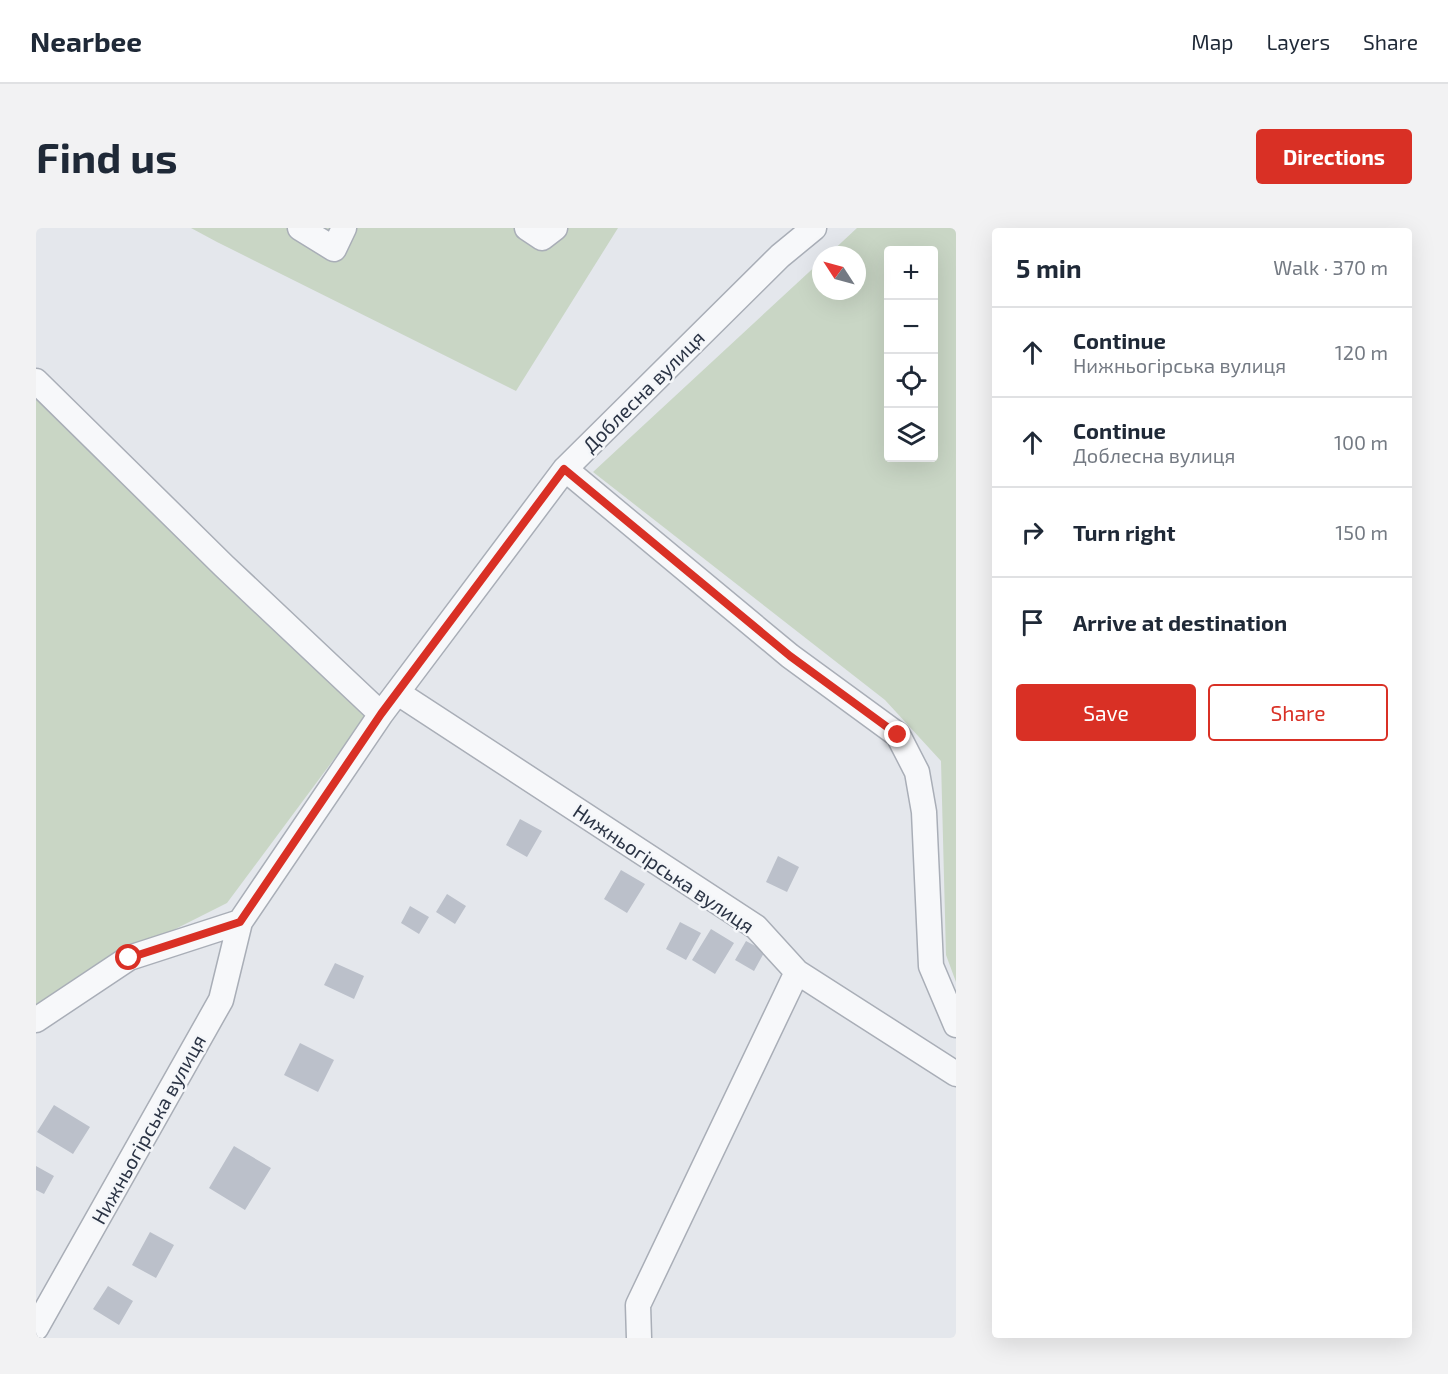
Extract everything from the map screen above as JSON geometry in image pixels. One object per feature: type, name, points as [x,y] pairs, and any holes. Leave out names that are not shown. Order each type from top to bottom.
[{"type":"street","points":[[300,228],[334,249],[344,228]]},
{"type":"street","points":[[527,228],[542,238],[555,228]]},
{"type":"street","name":"Доблесна вулиця","points":[[381,714],[564,469],[780,256],[814,228]]},
{"type":"street","points":[[36,381],[224,566],[381,714]]},
{"type":"street","points":[[564,469],[790,656],[898,735],[917,772],[924,812],[932,966],[956,1025]]},
{"type":"street","name":"Нижньогірська вулиця","points":[[398,693],[756,927],[797,972],[956,1074]]},
{"type":"street","name":"Нижньогірська вулиця","points":[[36,1328],[221,1000],[240,922],[381,714]]},
{"type":"street","points":[[36,1020],[129,958],[240,922]]},
{"type":"street","points":[[639,1338],[638,1305],[797,972]]},
{"type":"green space","points":[[191,228],[618,228],[516,391]]},
{"type":"green space","points":[[857,228],[956,228],[956,982],[946,955],[941,761],[885,700],[593,472],[812,269],[812,300],[866,300],[866,246],[838,246]]},
{"type":"green space","points":[[36,398],[366,716],[227,903],[76,979],[36,1005]]},
{"type":"building","points":[[520,819],[542,831],[527,857],[506,845]]},
{"type":"building","points":[[778,856],[799,867],[787,892],[766,882]]},
{"type":"building","points":[[621,870],[645,884],[627,913],[604,899]]},
{"type":"building","points":[[447,894],[466,906],[455,924],[436,912]]},
{"type":"building","points":[[410,906],[429,917],[419,934],[401,923]]},
{"type":"building","points":[[680,922],[701,933],[686,960],[666,949]]},
{"type":"building","points":[[711,929],[734,943],[715,974],[692,960]]},
{"type":"building","points":[[746,941],[765,951],[754,971],[735,960]]},
{"type":"building","points":[[335,963],[364,976],[354,999],[324,985]]},
{"type":"building","points":[[300,1043],[334,1060],[318,1092],[284,1075]]},
{"type":"building","points":[[54,1105],[90,1127],[73,1154],[37,1132]]},
{"type":"building","points":[[234,1146],[271,1168],[245,1210],[209,1188]]},
{"type":"building","points":[[36,1166],[54,1176],[44,1194],[36,1190]]},
{"type":"building","points":[[150,1232],[174,1245],[156,1278],[132,1265]]},
{"type":"building","points":[[108,1286],[133,1301],[119,1325],[93,1309]]},
{"type":"route","points":[[129,958],[240,922],[381,714],[564,469],[790,656],[898,735]]}]
